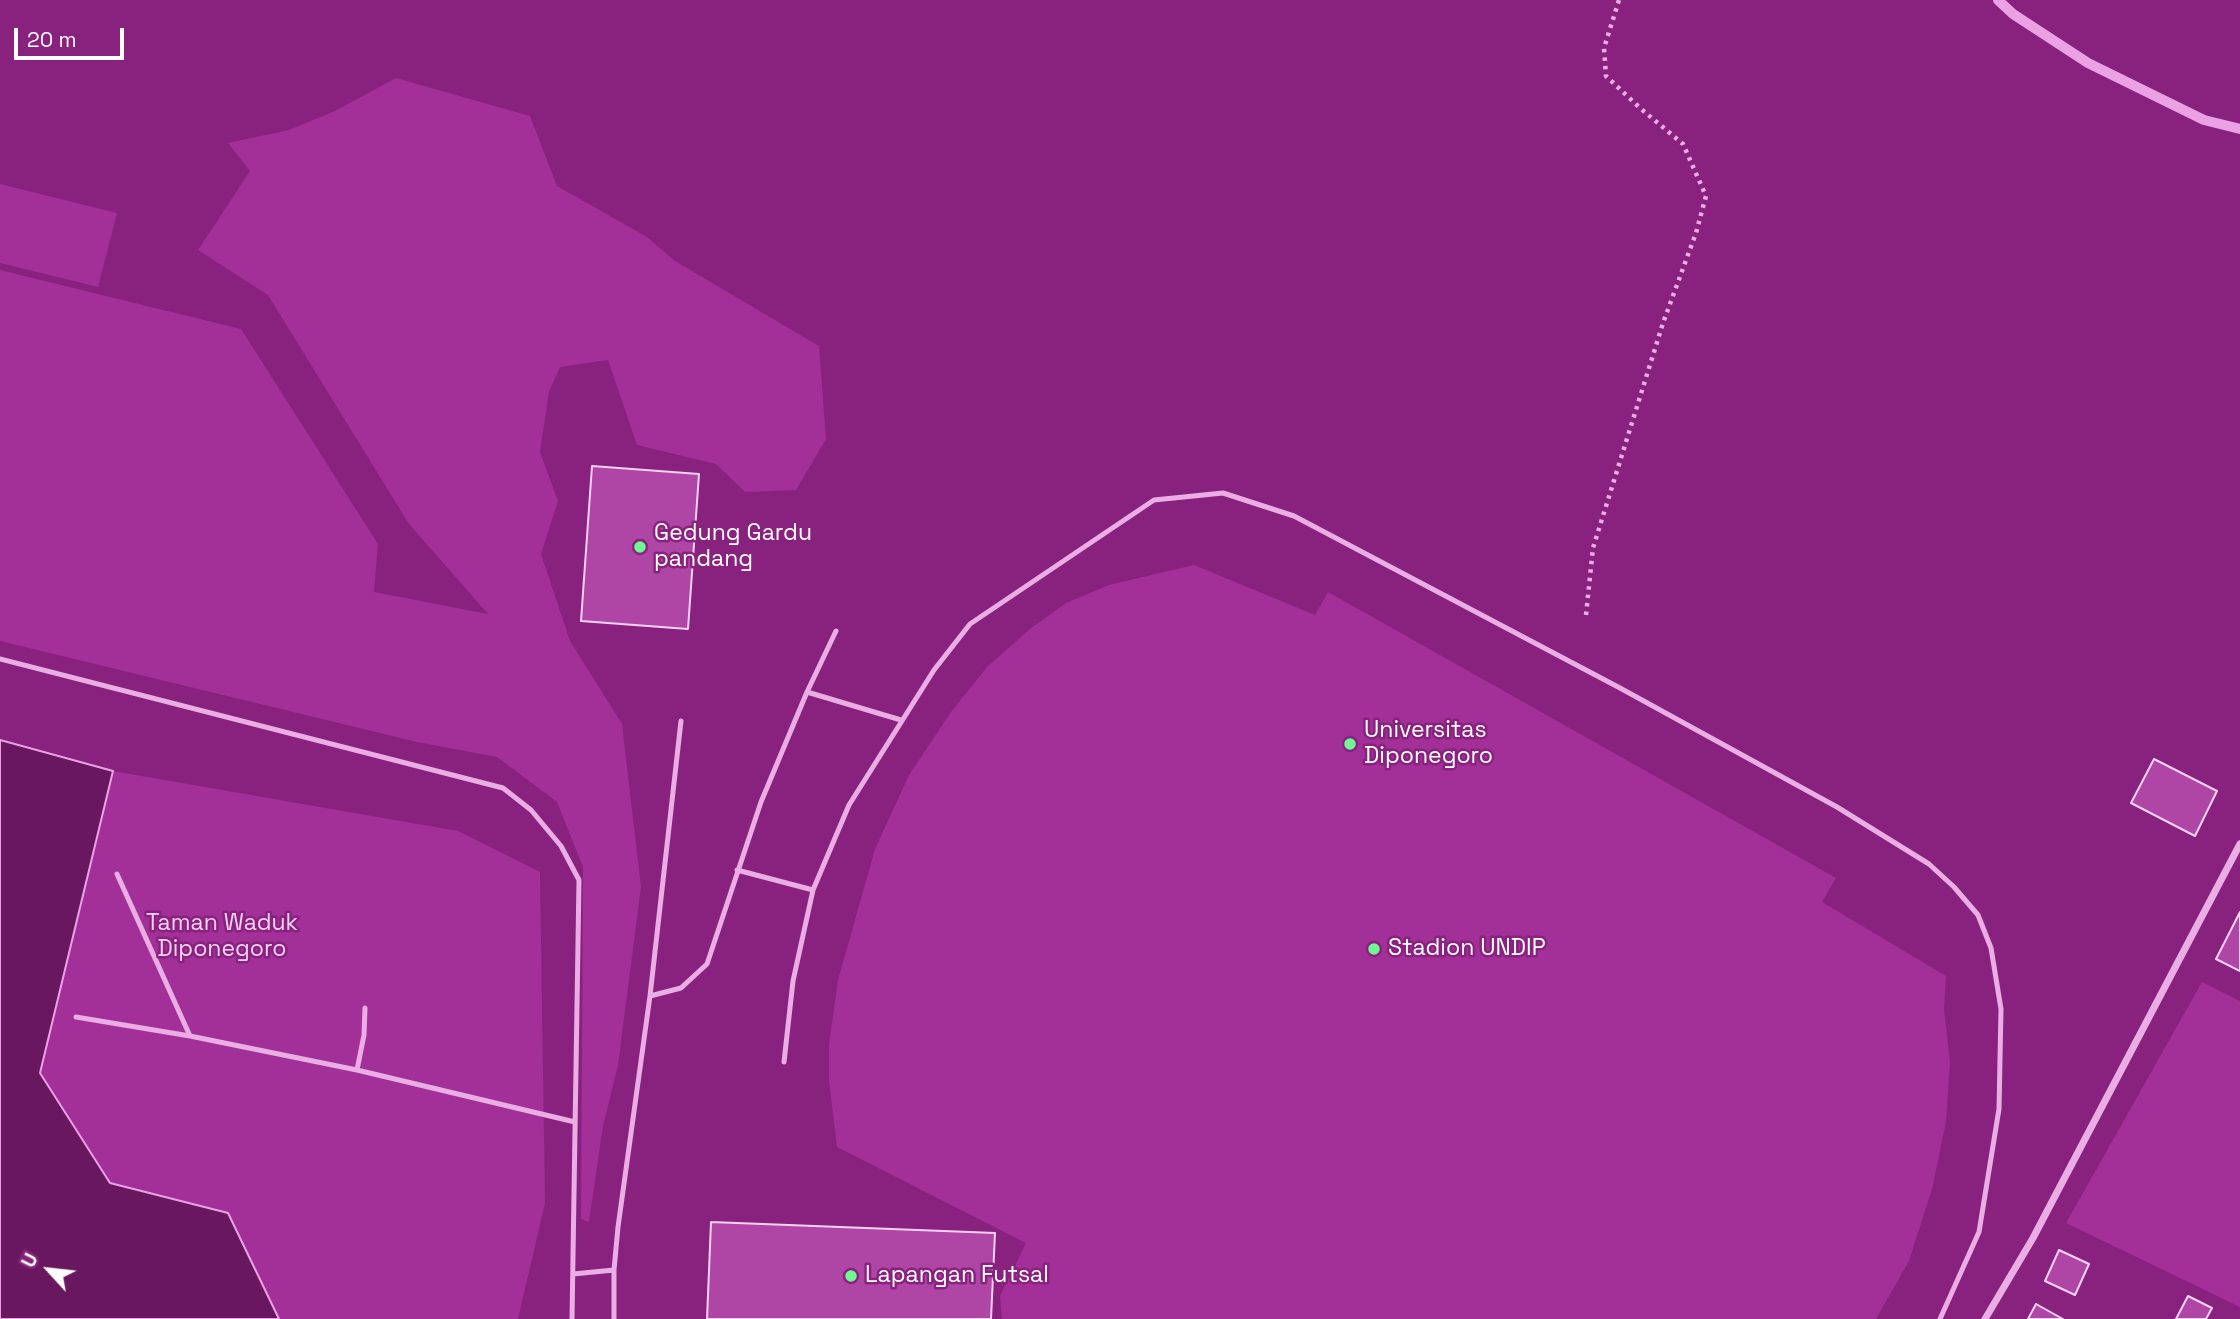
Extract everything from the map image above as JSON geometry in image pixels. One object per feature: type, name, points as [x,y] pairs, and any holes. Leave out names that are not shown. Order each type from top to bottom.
[{"type":"street","points":[[1985,1319],[2033,1238],[2240,844]]},
{"type":"lane","points":[[785,1062],[793,981],[813,890],[849,805],[934,670],[970,624],[1154,500],[1223,493],[1294,516],[1837,807],[1929,864],[1978,915],[1991,948],[2001,1009],[1999,1109],[1979,1232],[1940,1319]]},
{"type":"lane","points":[[650,996],[681,988],[707,964],[761,802],[836,631]]},
{"type":"lane","points":[[0,659],[503,789],[531,810],[561,846],[579,880],[572,1319]]},
{"type":"lane","points":[[807,692],[901,720]]},
{"type":"lane","points":[[614,1319],[614,1270],[650,996],[681,721]]},
{"type":"lane","points":[[737,870],[813,890]]},
{"type":"lane","points":[[117,873],[190,1037]]},
{"type":"lane","points":[[356,1070],[364,1035],[365,1008]]},
{"type":"lane","points":[[76,1017],[356,1070],[575,1122]]},
{"type":"lane","points":[[573,1274],[614,1270]]},
{"type":"path","points":[[1586,615],[1596,535],[1706,196],[1683,144],[1606,76],[1604,48],[1619,0]]},
{"type":"green space","points":[[396,78],[530,116],[557,186],[647,237],[675,261],[819,346],[826,439],[796,490],[745,492],[716,464],[637,445],[608,360],[560,367],[549,392],[540,452],[558,501],[541,554],[570,641],[622,724],[641,887],[618,1065],[603,1126],[589,1222],[581,1219],[583,867],[557,802],[497,757],[417,742],[0,641],[0,270],[241,329],[378,544],[374,592],[488,614],[409,524],[268,295],[198,250],[250,171],[228,143],[289,130],[335,111]]},
{"type":"green space","points":[[0,184],[117,213],[98,287],[0,263]]},
{"type":"green space","name":"Stadion UNDIP","points":[[1194,565],[1315,615],[1328,592],[1836,878],[1822,902],[1946,976],[1944,1009],[1950,1062],[1946,1122],[1932,1189],[1909,1261],[1876,1319],[1002,1319],[1000,1296],[1026,1243],[837,1147],[829,1081],[829,1044],[838,980],[875,849],[909,775],[951,712],[987,667],[1030,629],[1066,603],[1109,585]]},
{"type":"green space","name":"Taman Waduk Diponegoro","points":[[113,771],[458,831],[540,872],[545,1203],[518,1319],[279,1319],[228,1213],[110,1184],[40,1073]]},
{"type":"green space","points":[[2202,982],[2240,1001],[2240,1307],[2066,1223]]},
{"type":"shaded area","points":[[0,740],[113,771],[40,1073],[110,1183],[228,1213],[279,1319],[0,1319]]},
{"type":"building","name":"Gedung Gardu pandang","points":[[592,466],[699,474],[688,629],[581,621]]},
{"type":"building","points":[[2154,759],[2217,791],[2195,836],[2131,803]]},
{"type":"building","points":[[2240,912],[2240,971],[2216,959]]},
{"type":"building","name":"Lapangan Futsal","points":[[711,1222],[995,1233],[991,1319],[707,1319]]},
{"type":"building","points":[[2059,1250],[2089,1264],[2075,1295],[2045,1281]]},
{"type":"building","points":[[2188,1296],[2212,1308],[2206,1319],[2176,1319]]},
{"type":"building","points":[[2036,1304],[2063,1319],[2028,1319]]},
{"type":"waterway","points":[[1998,0],[2013,14],[2088,63],[2204,120],[2240,129]]},
{"type":"place","name":"Gedung Gardu pandang","points":[[640,547]]},
{"type":"place","name":"Universitas Diponegoro","points":[[1350,744]]},
{"type":"place","name":"Stadion UNDIP","points":[[1374,949]]},
{"type":"place","name":"Lapangan Futsal","points":[[851,1276]]}]
